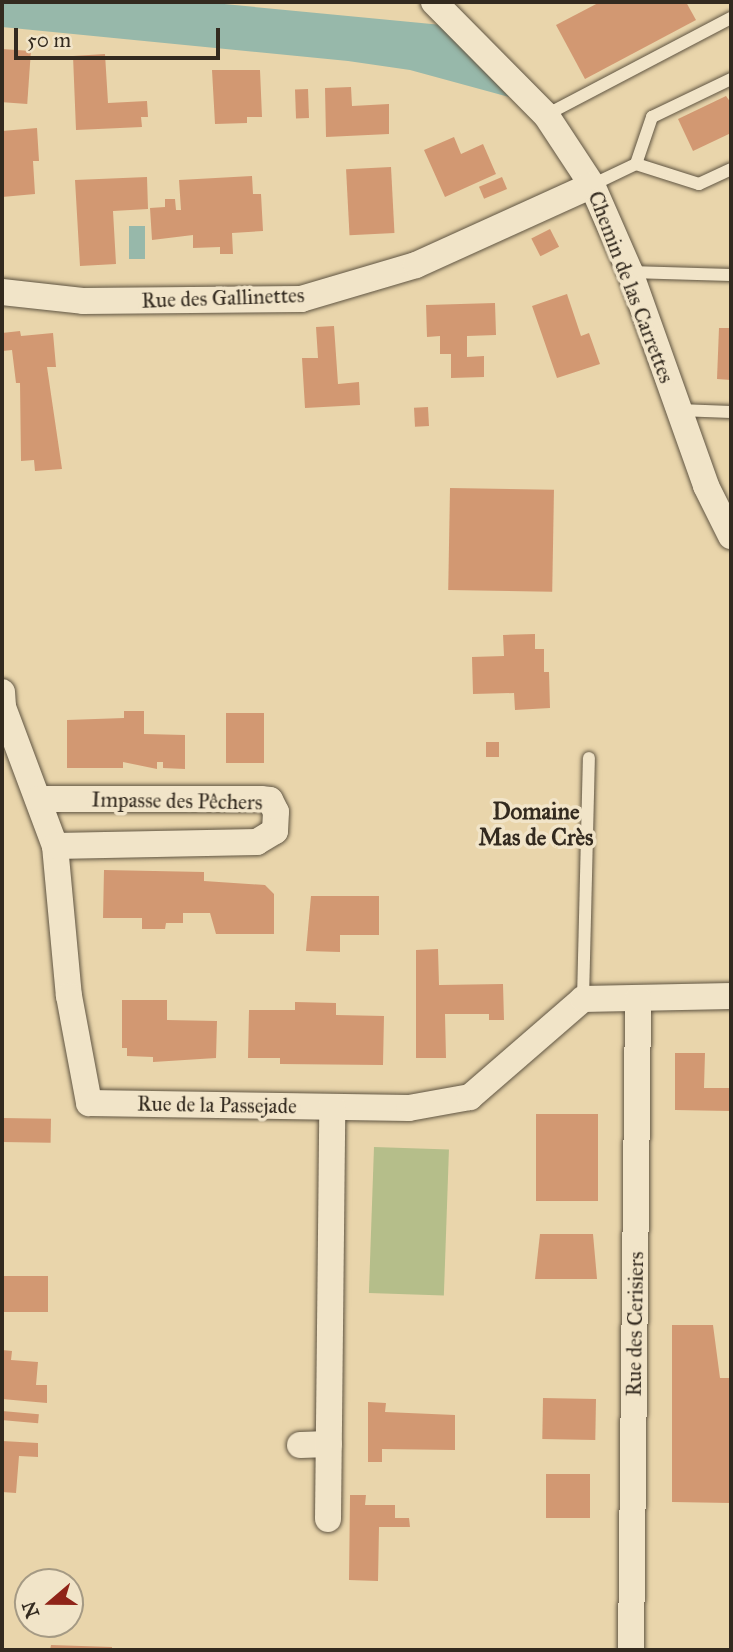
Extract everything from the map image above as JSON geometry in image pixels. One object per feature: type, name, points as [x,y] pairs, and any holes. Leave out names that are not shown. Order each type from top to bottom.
[{"type":"street","name":"Chemin de las Carrettes","points":[[434,2],[546,115],[592,185],[630,272],[706,486],[731,536]]},
{"type":"street","name":"Rue des Gallinettes","points":[[2,292],[83,301],[301,299],[416,265],[592,185]]},
{"type":"street","name":"Rue de la Passejade","points":[[2,692],[3,708],[55,846],[69,996],[89,1104],[409,1108],[470,1097],[583,999]]},
{"type":"street","name":"Impasse des Pêchers","points":[[39,799],[261,799],[270,800],[276,811],[275,831],[257,842],[55,846]]},
{"type":"street","points":[[583,999],[731,996]]},
{"type":"street","name":"Rue des Cerisiers","points":[[631,1650],[638,998]]},
{"type":"street","points":[[328,1519],[332,1107]]},
{"type":"street","points":[[300,1445],[329,1444]]},
{"type":"lane","points":[[546,115],[731,18]]},
{"type":"lane","points":[[636,164],[652,117],[731,79]]},
{"type":"lane","points":[[592,185],[636,164],[699,184],[731,169]]},
{"type":"lane","points":[[630,272],[731,275]]},
{"type":"lane","points":[[678,410],[731,412]]},
{"type":"lane","points":[[583,999],[589,758]]},
{"type":"green space","points":[[374,1147],[449,1150],[444,1296],[369,1293]]},
{"type":"shaded area","points":[[2,2],[203,2],[442,25],[509,97],[410,70],[348,61],[2,27]]},
{"type":"shaded area","points":[[129,226],[145,226],[145,259],[129,259]]},
{"type":"building","points":[[600,2],[686,2],[696,20],[585,79],[556,25]]},
{"type":"building","points":[[2,49],[31,51],[27,104],[2,102]]},
{"type":"building","points":[[105,54],[108,103],[147,101],[148,117],[141,117],[142,127],[76,130],[73,56]]},
{"type":"building","points":[[212,70],[260,70],[262,117],[247,117],[247,123],[215,124]]},
{"type":"building","points":[[351,87],[352,106],[389,104],[389,134],[326,137],[325,88]]},
{"type":"building","points":[[295,89],[308,89],[309,118],[296,118]]},
{"type":"building","points":[[726,96],[731,103],[731,133],[693,151],[678,119]]},
{"type":"building","points":[[37,128],[39,161],[33,161],[35,194],[2,197],[2,131]]},
{"type":"building","points":[[454,137],[461,154],[483,144],[496,174],[445,197],[424,150]]},
{"type":"building","points":[[391,167],[394,233],[350,235],[346,169]]},
{"type":"building","points":[[252,176],[253,194],[261,194],[263,231],[232,233],[233,254],[220,254],[220,247],[193,248],[193,235],[152,240],[150,208],[165,207],[165,199],[175,199],[176,210],[181,210],[179,180]]},
{"type":"building","points":[[147,177],[148,209],[113,211],[116,264],[80,266],[75,180]]},
{"type":"building","points":[[502,177],[507,189],[484,199],[479,187]]},
{"type":"building","points":[[550,229],[559,247],[540,256],[531,239]]},
{"type":"building","points":[[567,294],[581,336],[589,333],[600,364],[557,378],[532,306]]},
{"type":"building","points":[[495,303],[496,335],[467,336],[467,357],[484,356],[484,377],[451,378],[451,354],[440,354],[440,336],[427,337],[426,305]]},
{"type":"building","points":[[334,326],[338,384],[359,382],[360,405],[305,408],[302,358],[318,358],[316,327]]},
{"type":"building","points":[[719,328],[731,328],[731,380],[717,379]]},
{"type":"building","points":[[20,331],[21,336],[53,333],[56,367],[47,367],[62,469],[35,471],[34,460],[21,461],[20,383],[16,383],[12,350],[2,351],[2,333]]},
{"type":"building","points":[[428,407],[429,426],[415,427],[414,408]]},
{"type":"building","points":[[450,488],[554,490],[552,592],[448,590]]},
{"type":"building","points":[[535,634],[535,649],[544,649],[544,672],[549,672],[550,708],[515,710],[514,693],[473,694],[472,657],[504,656],[503,635]]},
{"type":"building","points":[[124,711],[144,711],[144,734],[185,735],[185,769],[163,768],[163,762],[157,762],[157,769],[123,762],[123,768],[67,768],[67,720],[124,718]]},
{"type":"building","points":[[226,713],[264,713],[264,763],[226,763]]},
{"type":"building","points":[[486,742],[499,742],[499,757],[486,757]]},
{"type":"building","points":[[104,870],[204,872],[204,881],[265,885],[274,894],[274,934],[216,934],[210,913],[183,913],[183,923],[166,923],[165,929],[142,929],[142,918],[103,918]]},
{"type":"building","points":[[311,896],[379,896],[379,935],[340,935],[340,952],[306,951]]},
{"type":"building","points":[[438,949],[439,985],[503,984],[504,1020],[489,1020],[489,1014],[445,1014],[446,1058],[416,1058],[416,950]]},
{"type":"building","points":[[122,1000],[167,1000],[167,1020],[217,1021],[216,1058],[153,1062],[153,1057],[127,1056],[127,1048],[122,1048]]},
{"type":"building","points":[[295,1002],[336,1003],[336,1015],[384,1016],[383,1065],[280,1064],[280,1058],[248,1058],[249,1010],[295,1010]]},
{"type":"building","points":[[675,1053],[705,1053],[704,1088],[731,1088],[731,1111],[675,1110]]},
{"type":"building","points":[[536,1114],[598,1114],[598,1201],[536,1201]]},
{"type":"building","points":[[2,1118],[51,1119],[51,1143],[2,1142]]},
{"type":"building","points":[[540,1234],[593,1234],[597,1279],[535,1279]]},
{"type":"building","points":[[2,1276],[48,1276],[48,1312],[2,1312]]},
{"type":"building","points":[[672,1325],[713,1325],[720,1378],[731,1378],[731,1503],[672,1502]]},
{"type":"building","points":[[2,1350],[12,1351],[11,1360],[38,1362],[36,1385],[47,1385],[47,1403],[2,1399]]},
{"type":"building","points":[[543,1398],[596,1399],[595,1440],[542,1439]]},
{"type":"building","points":[[368,1402],[386,1403],[385,1412],[455,1415],[455,1450],[382,1449],[382,1462],[368,1462]]},
{"type":"building","points":[[2,1411],[39,1414],[38,1423],[2,1420]]},
{"type":"building","points":[[2,1441],[38,1443],[38,1457],[19,1456],[16,1493],[2,1492]]},
{"type":"building","points":[[546,1474],[590,1474],[590,1518],[546,1518]]},
{"type":"building","points":[[350,1495],[366,1495],[365,1505],[395,1505],[395,1518],[409,1518],[410,1527],[379,1527],[378,1581],[349,1580]]},
{"type":"building","points":[[51,1645],[112,1647],[112,1650],[50,1650]]},
{"type":"district","name":"Domaine Mas de Crès","points":[[536,824]]}]
